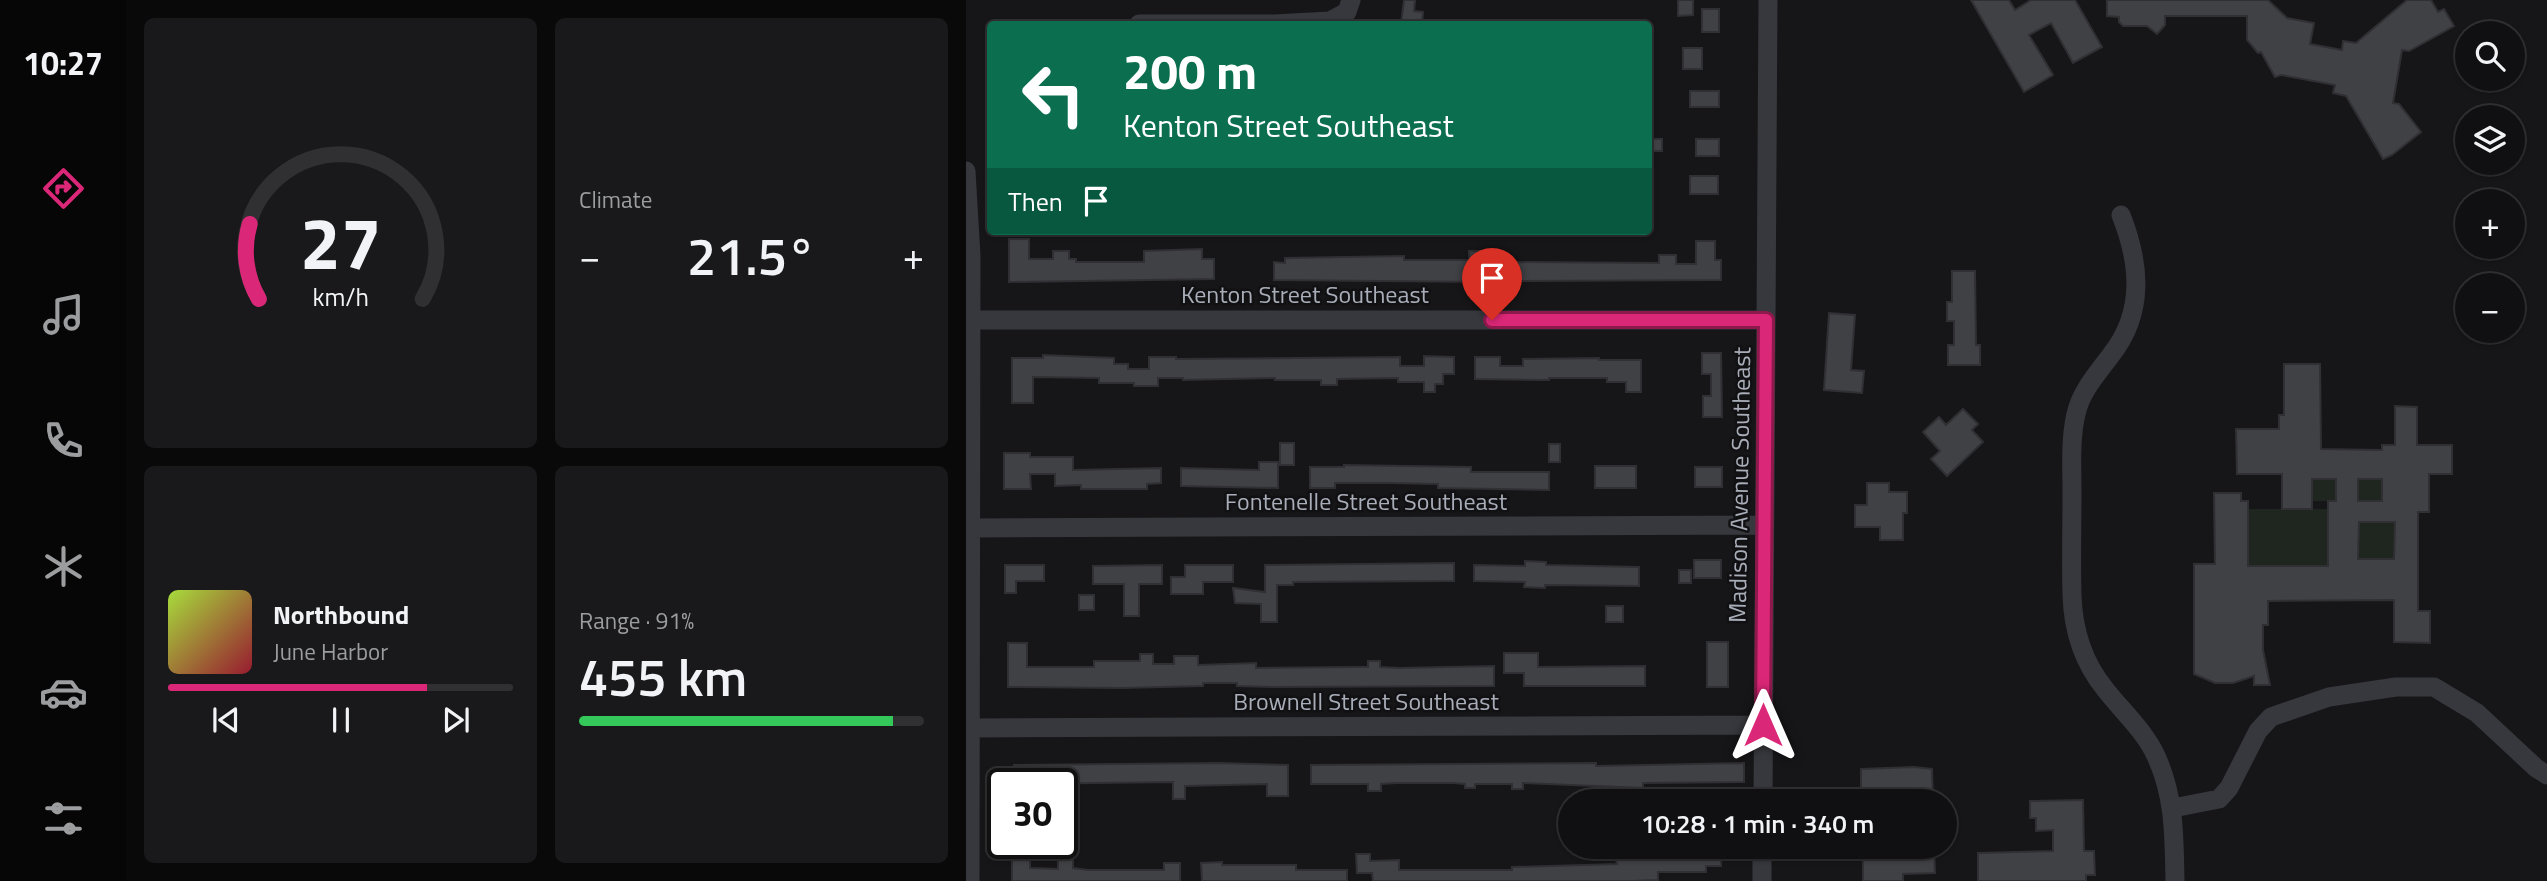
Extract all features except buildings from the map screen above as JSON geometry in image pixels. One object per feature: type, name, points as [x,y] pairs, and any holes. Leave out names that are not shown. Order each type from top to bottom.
[{"type":"street","points":[[1330,21],[1347,12],[1351,0]]},
{"type":"street","name":"Madison Avenue Southeast","points":[[1763,789],[1768,0]]},
{"type":"street","points":[[966,171],[970,244],[970,881]]},
{"type":"street","points":[[2121,215],[2134,257],[2136,294],[2126,330],[2114,352],[2087,386],[2075,415],[2072,439],[2072,597],[2079,641],[2090,667],[2150,744],[2164,776],[2173,808],[2175,881]]},
{"type":"street","name":"Kenton Street Southeast","points":[[970,320],[1766,320]]},
{"type":"street","name":"Fontenelle Street Southeast","points":[[969,528],[1764,525]]},
{"type":"street","points":[[2173,808],[2219,799],[2229,788],[2258,731],[2271,717],[2329,697],[2396,687],[2434,687],[2477,713],[2547,775]]},
{"type":"street","name":"Brownell Street Southeast","points":[[970,727],[1763,725]]},
{"type":"street","points":[[1762,859],[1762,881]]},
{"type":"shaded area","points":[[2312,479],[2336,479],[2336,501],[2312,501]]},
{"type":"shaded area","points":[[2358,479],[2382,479],[2382,501],[2358,501]]},
{"type":"shaded area","points":[[2248,509],[2328,509],[2328,566],[2248,566]]},
{"type":"shaded area","points":[[2359,522],[2395,522],[2394,559],[2358,559]]},
{"type":"route","points":[[1492,320],[1766,320],[1763,725]]}]
